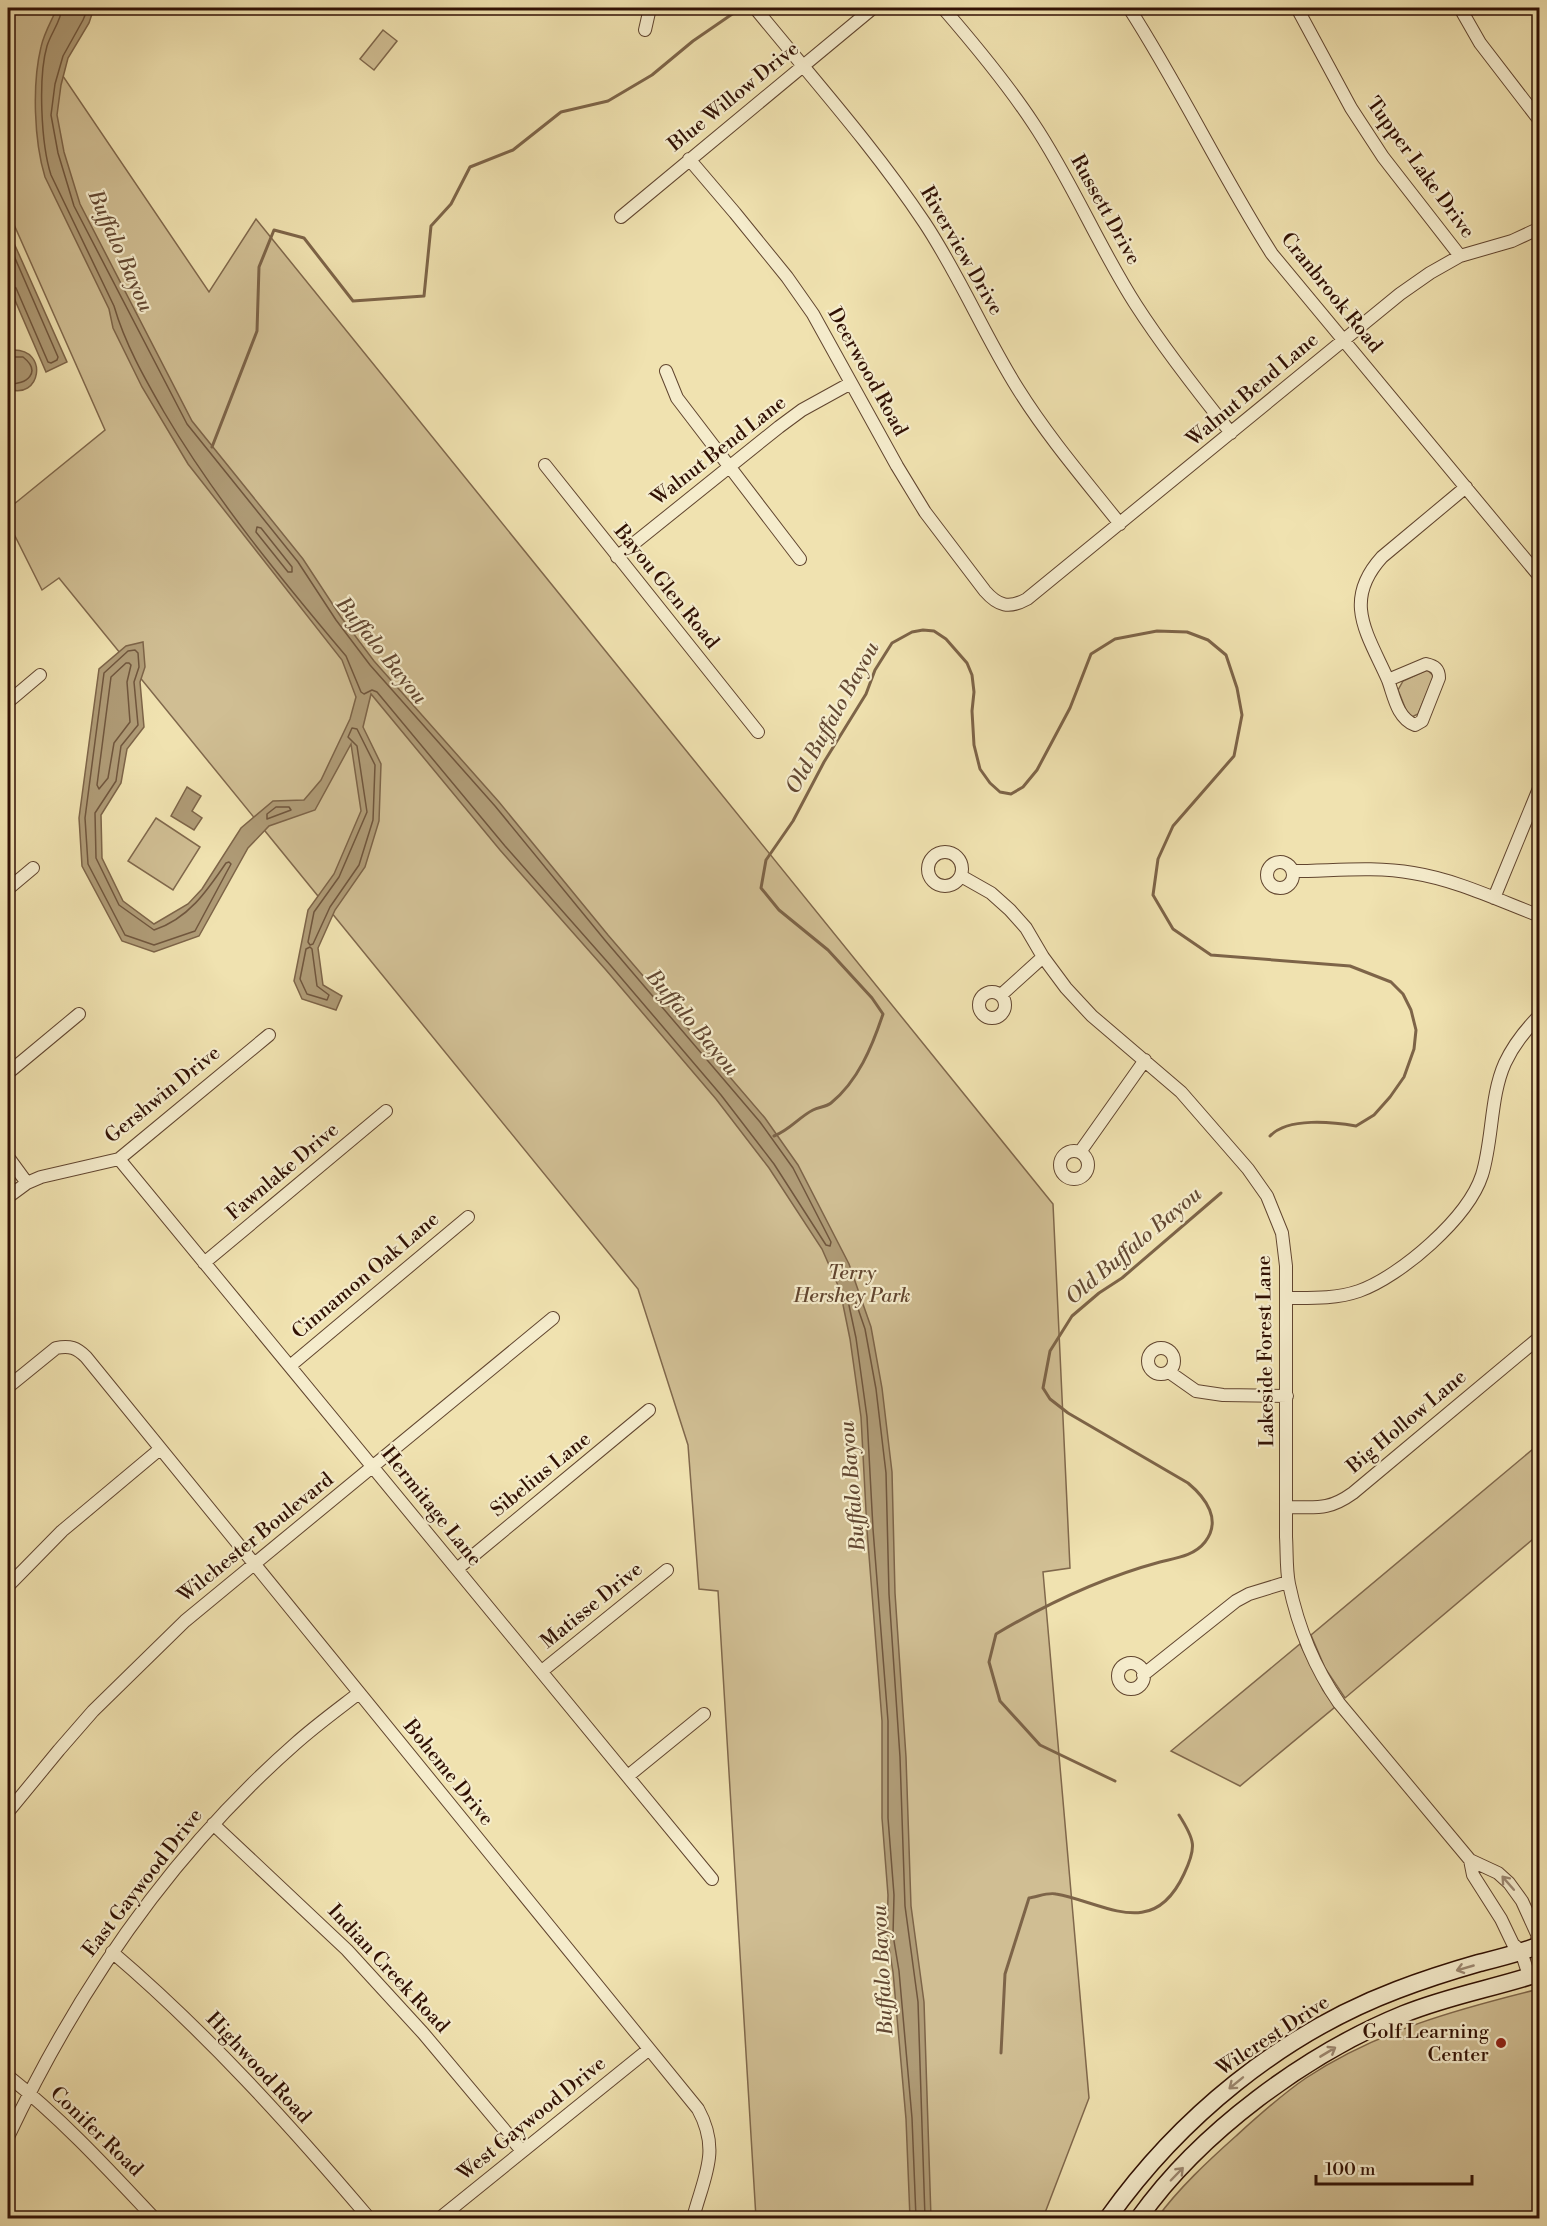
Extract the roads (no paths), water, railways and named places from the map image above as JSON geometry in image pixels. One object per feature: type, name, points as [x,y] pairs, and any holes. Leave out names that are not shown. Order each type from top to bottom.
[{"type":"main road","name":"Wilcrest Drive","points":[[1108,2218],[1132,2185],[1220,2096],[1248,2074],[1312,2031],[1353,2008],[1396,1990],[1458,1969],[1534,1949]]},
{"type":"main road","points":[[1139,2218],[1152,2200],[1202,2148],[1264,2094],[1301,2068],[1347,2041],[1404,2014],[1470,1992],[1534,1975]]},
{"type":"street","points":[[645,30],[650,8]]},
{"type":"street","name":"Blue Willow Drive","points":[[621,217],[688,159],[873,8]]},
{"type":"street","name":"Russett Drive","points":[[943,8],[997,72],[1034,124],[1069,182],[1135,304],[1169,354],[1232,434]]},
{"type":"street","name":"Cranbrook Road","points":[[1129,8],[1155,48],[1248,216],[1266,244],[1294,282],[1539,577]]},
{"type":"street","name":"Tupper Lake Drive","points":[[1297,8],[1351,108],[1383,157],[1460,256]]},
{"type":"street","points":[[1460,8],[1480,43],[1539,122]]},
{"type":"street","name":"Riverview Drive","points":[[757,10],[895,179],[932,234],[989,340],[1023,396],[1066,457],[1120,524]]},
{"type":"street","name":"Deerwood Road","points":[[688,159],[787,277],[813,314],[925,512],[994,602],[1005,606]]},
{"type":"street","name":"Walnut Bend Lane","points":[[1005,606],[1016,605],[1027,600],[1232,434],[1343,340],[1430,273],[1460,256],[1512,241],[1539,228]]},
{"type":"street","points":[[666,371],[677,398],[800,559]]},
{"type":"street","name":"Walnut Bend Lane","points":[[617,557],[802,410],[850,383]]},
{"type":"street","name":"Bayou Glen Road","points":[[545,465],[758,732]]},
{"type":"street","points":[[1388,680],[1426,664],[1434,666],[1439,671],[1439,678],[1422,721],[1415,725],[1401,715],[1362,620],[1360,602],[1363,585],[1370,570],[1382,556],[1466,487]]},
{"type":"street","points":[[8,702],[40,675]]},
{"type":"street","points":[[1494,898],[1539,786]]},
{"type":"street","points":[[8,889],[33,868]]},
{"type":"street","points":[[1293,871],[1412,872],[1457,883],[1539,916]]},
{"type":"street","name":"Lakeside Forest Lane","points":[[961,876],[991,893],[1010,910],[1026,928],[1043,957],[1066,988],[1092,1016],[1188,1100],[1248,1169],[1267,1196],[1282,1233],[1287,1298],[1288,1582],[1305,1642],[1323,1680],[1340,1703],[1470,1860],[1498,1873],[1509,1883],[1522,1901],[1537,1934],[1534,1949],[1534,1975]]},
{"type":"street","points":[[1000,995],[1043,957]]},
{"type":"street","points":[[8,1073],[79,1014]]},
{"type":"street","points":[[1287,1298],[1330,1297],[1359,1291],[1402,1268],[1454,1221],[1474,1194],[1481,1176],[1499,1081],[1505,1064],[1515,1046],[1539,1016]]},
{"type":"street","name":"Gershwin Drive","points":[[8,1197],[27,1183],[41,1177],[119,1159],[269,1035]]},
{"type":"street","points":[[1080,1152],[1145,1060]]},
{"type":"street","name":"Fawnlake Drive","points":[[204,1263],[386,1111]]},
{"type":"street","points":[[8,1156],[27,1183]]},
{"type":"street","name":"Hermitage Lane","points":[[119,1159],[712,1879]]},
{"type":"street","name":"Cinnamon Oak Lane","points":[[290,1366],[468,1216]]},
{"type":"street","name":"Wilchester Boulevard","points":[[8,1812],[59,1750],[135,1669],[185,1621],[553,1318]]},
{"type":"street","name":"Big Hollow Lane","points":[[1287,1507],[1324,1508],[1338,1504],[1539,1336]]},
{"type":"street","name":"Boheme Drive","points":[[8,1387],[56,1348],[66,1346],[77,1349],[99,1373],[698,2109],[706,2124],[709,2138],[709,2164],[693,2217]]},
{"type":"street","points":[[1169,1372],[1196,1391],[1222,1395],[1287,1396]]},
{"type":"street","name":"Sibelius Lane","points":[[457,1569],[650,1410]]},
{"type":"street","points":[[8,1586],[62,1531],[160,1449]]},
{"type":"street","name":"Matisse Drive","points":[[542,1671],[667,1570]]},
{"type":"street","points":[[1143,1675],[1236,1601],[1249,1594],[1288,1582]]},
{"type":"street","name":"East Gaywood Drive","points":[[8,2137],[28,2093],[65,2025],[112,1952],[174,1869],[213,1824],[296,1742],[359,1693]]},
{"type":"street","points":[[628,1776],[704,1714]]},
{"type":"street","name":"Indian Creek Road","points":[[213,1824],[347,1950],[423,2033],[522,2151]]},
{"type":"street","name":"Lakeside Forest Lane","points":[[1470,1860],[1473,1875],[1501,1919],[1512,1944],[1534,1949]]},
{"type":"street","name":"Highwood Road","points":[[112,1952],[168,2001],[248,2083],[369,2218]]},
{"type":"street","name":"West Gaywood Drive","points":[[441,2218],[648,2050]]},
{"type":"street","name":"Conifer Road","points":[[8,2076],[126,2188],[154,2218]]},
{"type":"water","points":[[57,8],[94,8],[89,23],[68,58],[57,115],[64,152],[80,204],[192,421],[303,559],[341,617],[374,661],[499,802],[608,935],[765,1118],[798,1165],[849,1264],[871,1327],[882,1388],[892,1472],[895,1593],[906,1757],[911,1906],[924,2002],[931,2218],[910,2218],[906,2119],[893,1972],[887,1936],[888,1895],[882,1818],[882,1721],[867,1530],[861,1417],[850,1339],[840,1290],[822,1249],[769,1168],[716,1099],[500,850],[371,694],[363,727],[381,764],[379,821],[365,867],[335,910],[318,948],[323,985],[342,996],[336,1010],[302,999],[294,981],[308,910],[334,874],[361,811],[351,744],[315,810],[269,826],[248,848],[199,936],[154,952],[122,941],[82,866],[79,818],[99,669],[126,646],[143,642],[145,667],[140,682],[144,727],[127,749],[121,783],[101,815],[102,858],[123,901],[154,924],[188,904],[202,889],[241,828],[273,801],[304,800],[321,780],[350,719],[356,697],[342,660],[188,464],[142,387],[113,328],[109,309],[45,177],[38,147],[36,78],[42,42]]},
{"type":"water","points":[[9,232],[67,362],[46,372],[8,284]]},
{"type":"water","points":[[13,350],[24,352],[32,357],[36,365],[34,382],[28,388],[19,391],[8,389],[8,352]]},
{"type":"water","points":[[187,787],[201,796],[192,811],[202,818],[194,830],[171,816]]},
{"type":"waterway","points":[[212,447],[257,331],[259,267],[274,230],[304,238],[353,301],[424,296],[431,226],[451,204],[470,167],[513,150],[561,112],[608,101],[652,75],[693,41],[741,8]]},
{"type":"waterway","name":"Old Buffalo Bayou","points":[[774,1136],[808,1113],[829,1104],[841,1094],[863,1063],[883,1014],[872,998],[828,950],[779,910],[761,888],[766,860],[793,821],[824,762],[866,694],[875,670],[892,643],[912,632],[923,630],[934,631],[946,639],[967,663],[972,675],[974,745],[980,769],[1000,792],[1011,794],[1023,787],[1037,770],[1070,708],[1091,654],[1115,639],[1157,631],[1187,632],[1208,640],[1226,655],[1237,688],[1242,715],[1234,756],[1173,826],[1158,859],[1153,895],[1173,929],[1211,955],[1350,966],[1391,982],[1403,994],[1411,1010],[1416,1030],[1414,1049],[1404,1077],[1374,1115],[1356,1126],[1323,1122],[1299,1123],[1278,1130],[1270,1136]]},
{"type":"waterway","name":"Old Buffalo Bayou","points":[[1115,1781],[1040,1745],[1000,1701],[989,1662],[996,1634],[1035,1612],[1096,1584],[1138,1568],[1190,1553],[1201,1547],[1210,1534],[1212,1526],[1210,1510],[1201,1495],[1188,1483],[1068,1413],[1050,1399],[1043,1388],[1050,1351],[1072,1316],[1099,1293],[1122,1278],[1221,1193]]},
{"type":"waterway","name":"Old Buffalo Bayou","points":[[1001,2053],[1005,1974],[1029,1898],[1056,1894],[1127,1913],[1143,1912],[1158,1907],[1172,1894],[1191,1857],[1191,1838],[1179,1815]]},
{"type":"place","name":"Golf Learning Center","points":[[1501,2043]]},
{"type":"water label","name":"Buffalo Bayou","points":[[120,251]]},
{"type":"water label","name":"Buffalo Bayou","points":[[381,651]]},
{"type":"water label","name":"Buffalo Bayou","points":[[692,1023]]},
{"type":"water label","name":"Buffalo Bayou","points":[[853,1486]]},
{"type":"water label","name":"Buffalo Bayou","points":[[883,1970]]},
{"type":"park label","name":"Terry Hershey Park","points":[[852,1284]]}]
